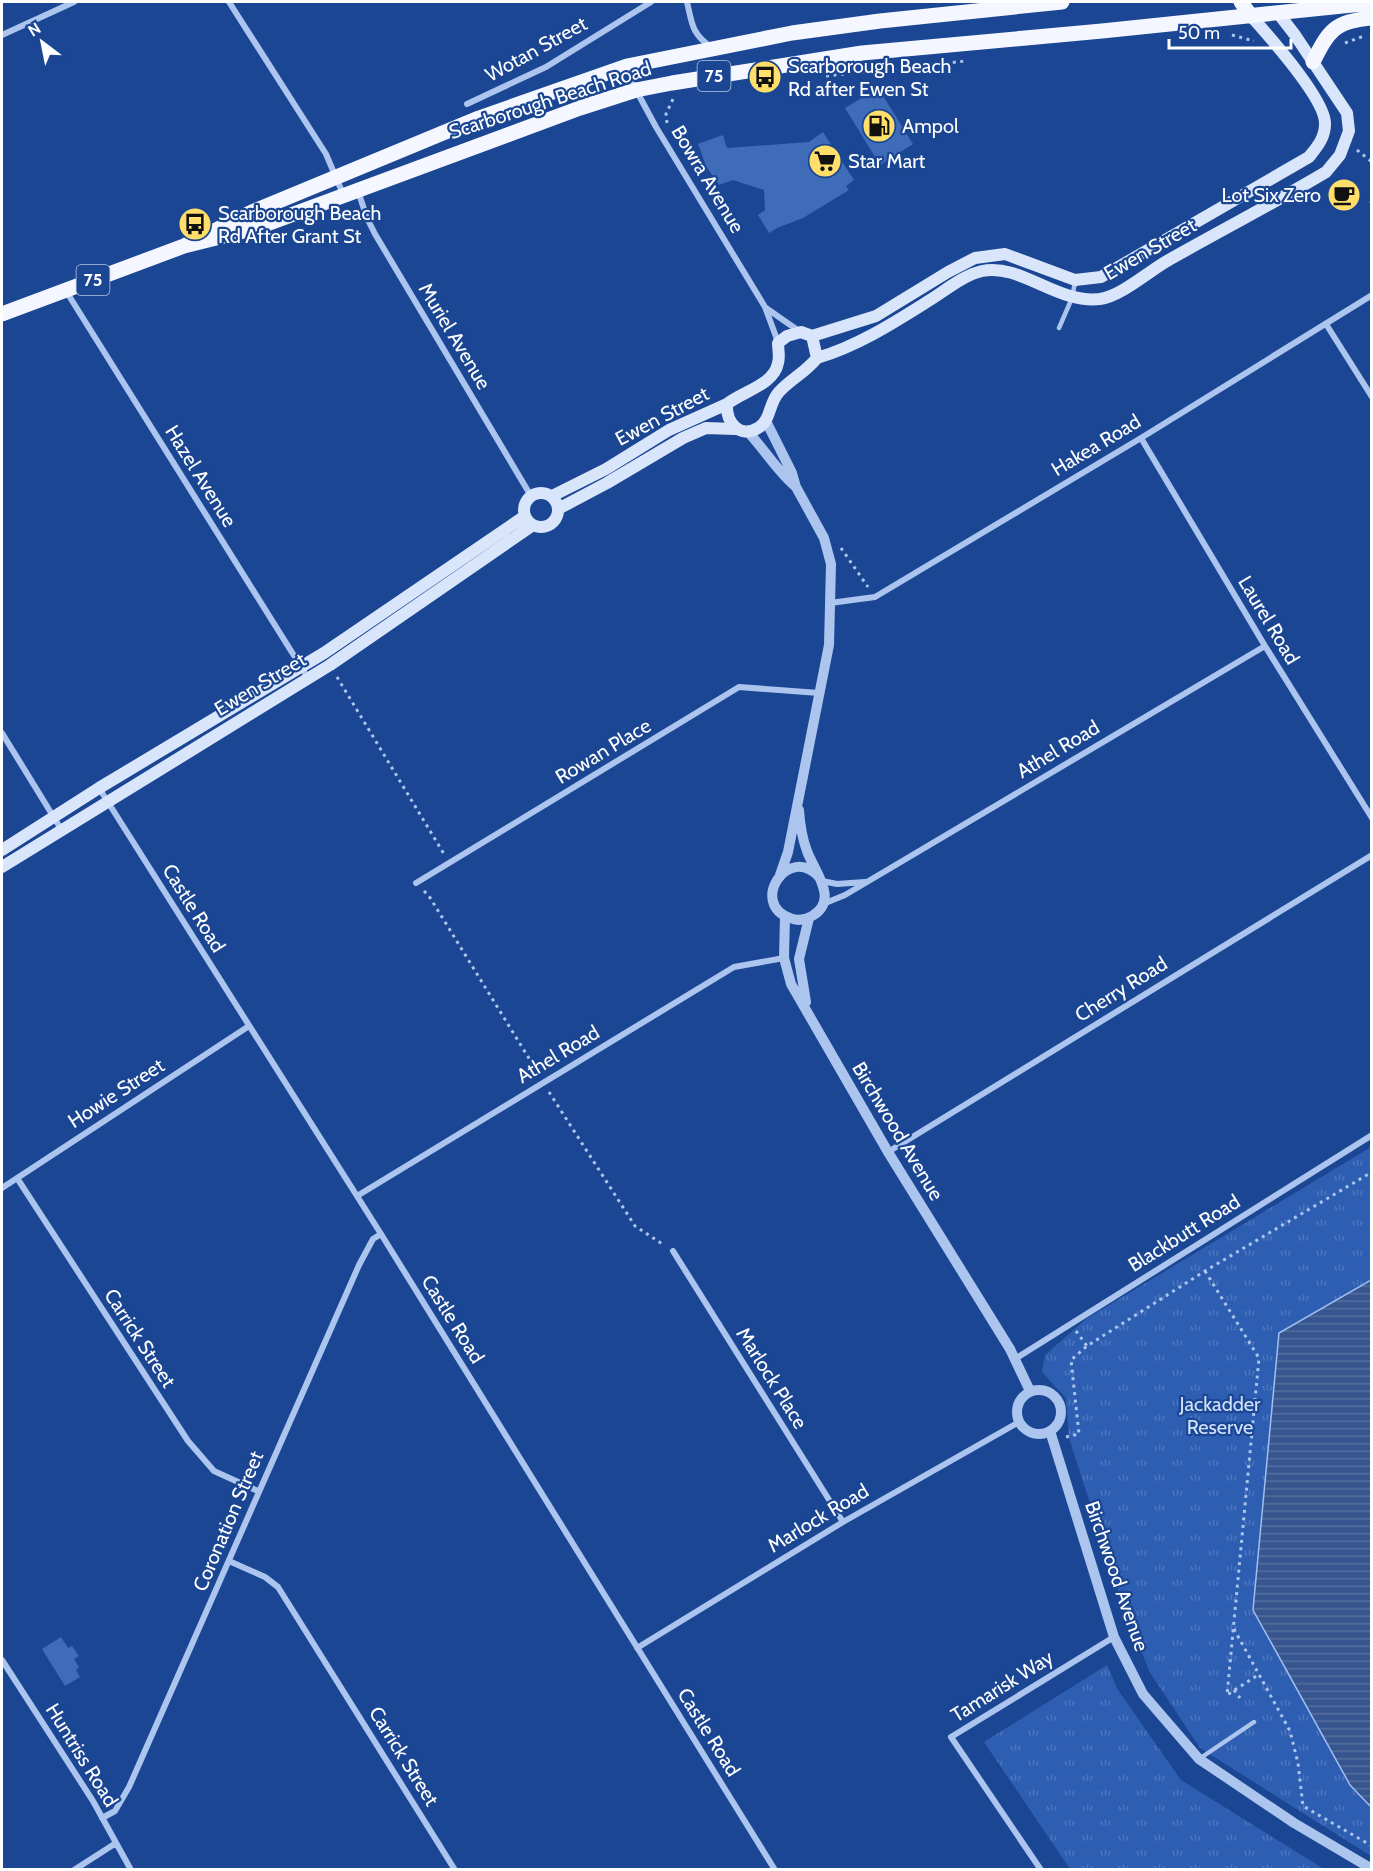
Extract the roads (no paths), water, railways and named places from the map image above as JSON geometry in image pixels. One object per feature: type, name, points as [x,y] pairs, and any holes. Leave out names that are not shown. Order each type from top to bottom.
[{"type":"main road","points":[[960,12],[1014,2]]},
{"type":"main road","name":"Scarborough Beach Road","points":[[2,314],[184,246],[252,212],[479,118],[627,66],[712,47],[792,33],[1062,2]]},
{"type":"main road","points":[[1241,2],[1251,16]]},
{"type":"main road","name":"Scarborough Beach Road","points":[[184,246],[256,228],[580,108],[636,90],[739,71],[862,53],[1251,16],[1275,7],[1371,3]]},
{"type":"main road","name":"Ewen Street","points":[[766,421],[776,395],[790,381],[808,369],[817,358],[832,354],[884,328],[957,283],[981,271],[1002,269],[1072,298],[1100,299],[1116,293],[1167,261],[1326,172],[1340,155],[1349,131],[1347,113],[1275,7]]},
{"type":"main road","name":"Ewen Street","points":[[552,496],[606,469],[669,430],[726,404],[736,396],[769,380],[778,364],[778,343],[787,336],[807,334],[876,316],[975,258],[1005,254],[1075,280],[1101,277],[1309,157],[1320,143],[1326,121],[1319,105],[1272,39],[1251,16]]},
{"type":"main road","points":[[1313,62],[1324,39],[1337,26],[1357,19],[1371,18]]},
{"type":"main road","points":[[1277,175],[1289,194]]},
{"type":"main road","points":[[807,334],[817,358]]},
{"type":"main road","name":"Ewen Street","points":[[726,404],[728,419],[735,429]]},
{"type":"main road","points":[[748,432],[760,427],[766,421]]},
{"type":"main road","name":"Ewen Street","points":[[558,509],[683,438],[706,428],[748,432]]},
{"type":"main road","points":[[542,492],[552,496],[558,509],[556,519],[548,526],[538,527],[529,521],[525,505],[531,496],[542,492]]},
{"type":"main road","name":"Ewen Street","points":[[2,867],[305,673],[529,521]]},
{"type":"main road","name":"Ewen Street","points":[[2,850],[99,788],[305,673],[330,665],[529,521]]},
{"type":"street","points":[[2,35],[74,2]]},
{"type":"street","name":"Muriel Avenue","points":[[229,2],[326,154],[336,177],[351,193],[367,218],[531,496]]},
{"type":"street","name":"Wotan Street","points":[[467,104],[546,68],[651,2]]},
{"type":"street","points":[[687,2],[697,36],[712,47]]},
{"type":"street","name":"Bowra Avenue","points":[[627,66],[636,90],[765,307],[778,343]]},
{"type":"street","name":"Hazel Avenue","points":[[66,291],[305,673]]},
{"type":"street","name":"Hakea Road","points":[[830,603],[875,597],[1141,438],[1371,295]]},
{"type":"street","name":"Bowra Avenue","points":[[765,307],[807,334]]},
{"type":"street","points":[[1326,324],[1371,398]]},
{"type":"street","name":"Birchwood Avenue","points":[[766,421],[792,473],[796,487],[824,538],[831,564],[829,645],[788,852],[780,875],[774,883],[772,897],[778,910],[785,916],[784,958],[791,984],[888,1152],[1015,1359],[1030,1391]]},
{"type":"street","name":"Birchwood Avenue","points":[[748,432],[764,448],[782,476],[796,487]]},
{"type":"street","name":"Laurel Road","points":[[1141,438],[1371,818]]},
{"type":"street","name":"Athel Road","points":[[823,904],[869,881],[1265,646]]},
{"type":"street","name":"Rowan Place","points":[[416,883],[740,687],[819,693]]},
{"type":"street","points":[[2,734],[62,829]]},
{"type":"street","name":"Castle Road","points":[[99,788],[381,1234],[775,1869]]},
{"type":"street","name":"Birchwood Avenue","points":[[798,802],[801,833],[825,895],[823,904]]},
{"type":"street","name":"Cherry Road","points":[[888,1152],[1371,855]]},
{"type":"street","points":[[780,875],[788,869],[802,867],[812,870],[820,879]]},
{"type":"street","name":"Athel Road","points":[[820,879],[837,884],[869,881]]},
{"type":"street","points":[[785,916],[796,920],[809,918],[823,904]]},
{"type":"street","name":"Birchwood Avenue","points":[[808,1013],[799,959],[809,918]]},
{"type":"street","name":"Athel Road","points":[[357,1196],[734,967],[784,958]]},
{"type":"street","name":"Howie Street","points":[[2,1188],[249,1026]]},
{"type":"street","name":"Blackbutt Road","points":[[1015,1359],[1371,1135]]},
{"type":"street","name":"Carrick Street","points":[[17,1178],[188,1441],[214,1471],[258,1491]]},
{"type":"street","name":"Coronation Street","points":[[102,1818],[115,1811],[126,1793],[359,1265],[373,1239],[381,1234]]},
{"type":"street","name":"Marlock Place","points":[[673,1251],[843,1522]]},
{"type":"street","points":[[1042,1389],[1053,1394],[1060,1404],[1061,1416],[1052,1436],[1029,1432],[1019,1422],[1017,1410],[1020,1400],[1030,1391],[1042,1389]]},
{"type":"street","name":"Marlock Road","points":[[637,1648],[843,1522],[1019,1422]]},
{"type":"street","name":"Birchwood Avenue","points":[[1052,1436],[1114,1637],[1143,1694],[1199,1759],[1294,1823],[1371,1869]]},
{"type":"street","name":"Carrick Street","points":[[229,1561],[265,1577],[278,1587],[455,1869]]},
{"type":"street","name":"Tamarisk Way","points":[[1041,1869],[951,1737],[1114,1637]]},
{"type":"street","name":"Huntriss Road","points":[[2,1660],[102,1818],[131,1869]]},
{"type":"street","points":[[74,1869],[116,1844]]},
{"type":"lane","points":[[1059,328],[1072,298],[1075,280]]},
{"type":"lane","points":[[1199,1759],[1254,1722]]},
{"type":"place","name":"Scarborough Beach Rd after Ewen St","points":[[765,77]]},
{"type":"place","name":"Ampol","points":[[879,126]]},
{"type":"place","name":"Star Mart","points":[[825,161]]},
{"type":"place","name":"Lot Six Zero","points":[[1344,195]]},
{"type":"place","name":"Scarborough Beach Rd After Grant St","points":[[195,224]]},
{"type":"park label","name":"Jackadder Reserve","points":[[1220,1416]]}]
